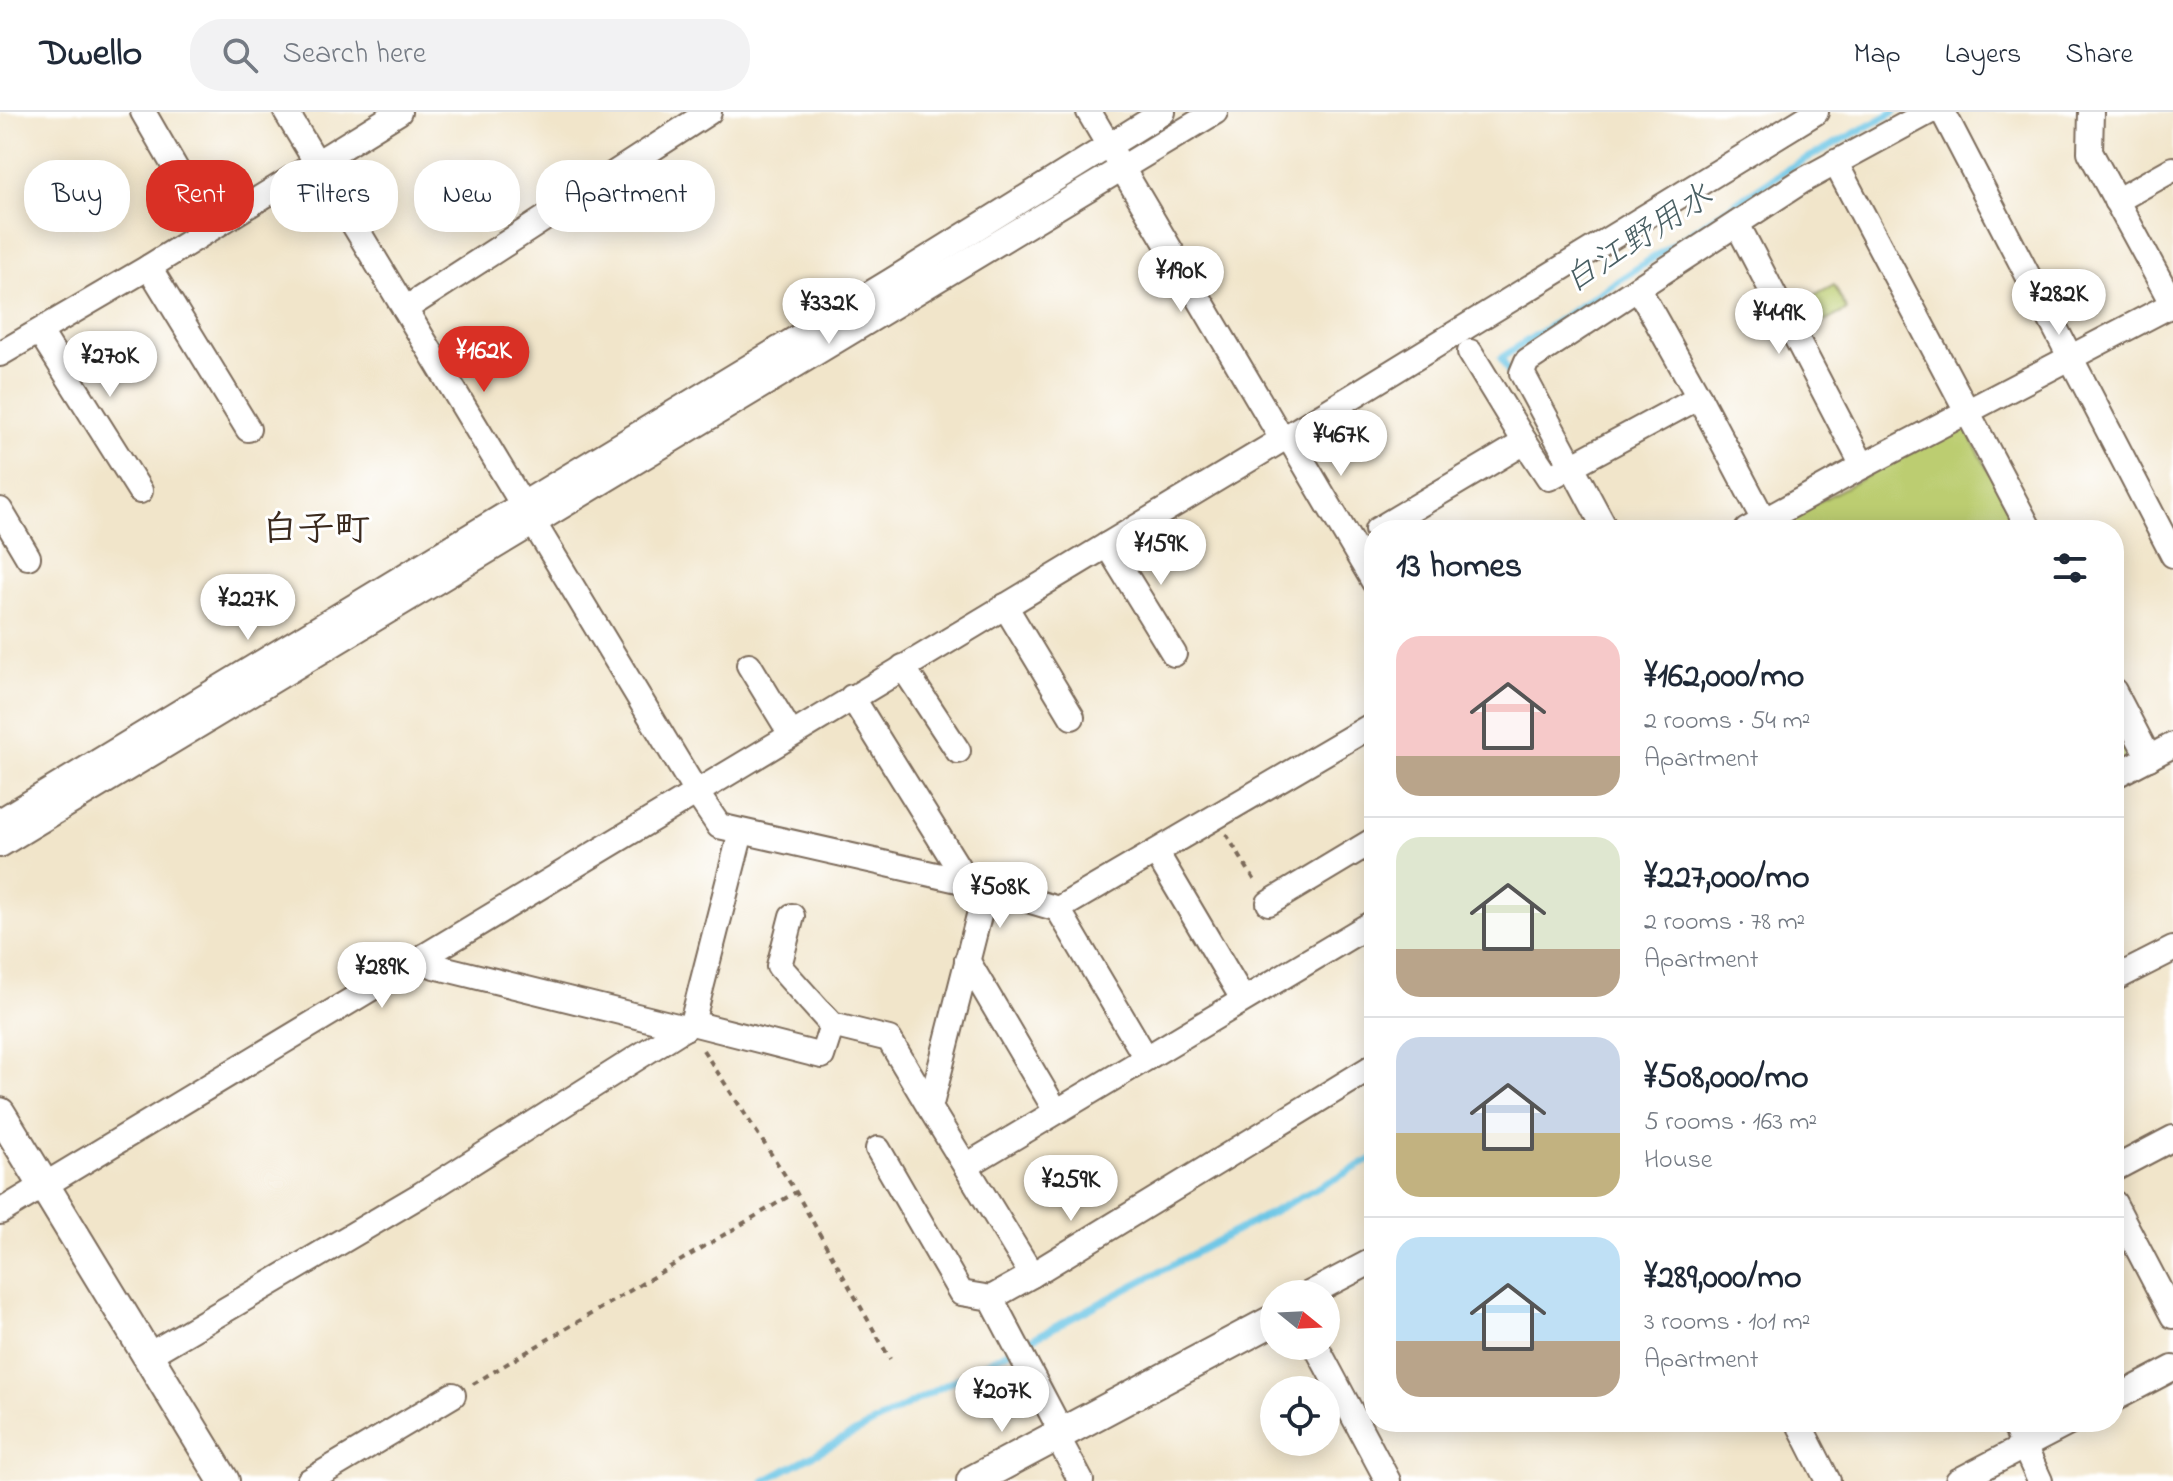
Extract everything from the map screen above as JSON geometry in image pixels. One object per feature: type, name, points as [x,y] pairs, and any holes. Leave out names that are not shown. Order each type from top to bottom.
[{"type":"street","points":[[143,112],[171,160]]},
{"type":"street","points":[[286,112],[316,160]]},
{"type":"street","points":[[320,160],[399,112]]},
{"type":"street","points":[[405,309],[709,112]]},
{"type":"street","points":[[1089,112],[1364,565]]},
{"type":"street","points":[[1116,156],[1163,112]]},
{"type":"street","points":[[0,845],[527,514],[1116,156],[1215,112]]},
{"type":"street","points":[[0,1212],[1285,438],[1816,112]]},
{"type":"street","points":[[1601,520],[1522,373],[1527,361],[1802,181],[1929,112]]},
{"type":"street","points":[[1943,112],[2173,555]]},
{"type":"street","points":[[1770,520],[1863,466],[2173,304],[2090,152],[2091,112]]},
{"type":"street","points":[[1835,162],[2025,520]]},
{"type":"street","points":[[2116,201],[2173,169]]},
{"type":"street","points":[[1737,224],[1863,466]]},
{"type":"street","points":[[0,354],[204,232]]},
{"type":"street","points":[[359,232],[527,514],[719,826],[976,885],[1058,909],[1146,1058]]},
{"type":"street","points":[[149,267],[248,429]]},
{"type":"street","points":[[1638,288],[1699,397],[1757,520]]},
{"type":"street","points":[[40,332],[140,491]]},
{"type":"street","points":[[1470,352],[1549,478],[1699,397]]},
{"type":"street","points":[[1394,520],[1525,442]]},
{"type":"street","points":[[0,510],[28,557]]},
{"type":"street","points":[[0,821],[527,514]]},
{"type":"street","points":[[1352,545],[1364,538]]},
{"type":"street","points":[[1107,545],[1174,654]]},
{"type":"street","points":[[1005,606],[1072,717]]},
{"type":"street","points":[[749,665],[791,734]]},
{"type":"street","points":[[903,667],[958,751]]},
{"type":"street","points":[[852,697],[976,885],[967,960],[930,1108]]},
{"type":"street","points":[[2124,710],[2149,758]]},
{"type":"street","points":[[1058,909],[1364,730]]},
{"type":"street","points":[[2124,771],[2173,745]]},
{"type":"street","points":[[147,1356],[422,1194],[689,1026],[741,832]]},
{"type":"street","points":[[1269,903],[1364,846]]},
{"type":"street","points":[[1156,852],[1243,999]]},
{"type":"street","points":[[792,916],[779,966],[832,1025],[889,1039],[1032,1275]]},
{"type":"street","points":[[966,1166],[1364,928]]},
{"type":"street","points":[[2124,974],[2173,949]]},
{"type":"street","points":[[425,956],[434,966],[822,1056],[832,1025]]},
{"type":"street","points":[[967,960],[1056,1111]]},
{"type":"street","points":[[878,1149],[961,1293],[991,1298],[1364,1072]]},
{"type":"street","points":[[0,1113],[224,1481]]},
{"type":"street","points":[[2124,1164],[2173,1138]]},
{"type":"street","points":[[2124,1222],[2173,1316]]},
{"type":"street","points":[[1336,1280],[1364,1265]]},
{"type":"street","points":[[991,1298],[1081,1481]]},
{"type":"street","points":[[972,1481],[1260,1327]]},
{"type":"street","points":[[1325,1360],[1364,1420]]},
{"type":"street","points":[[2124,1394],[2173,1368]]},
{"type":"street","points":[[309,1481],[453,1395]]},
{"type":"street","points":[[1368,1432],[1378,1478]]},
{"type":"street","points":[[1803,1432],[1828,1481]]},
{"type":"street","points":[[2018,1432],[2040,1481]]},
{"type":"street","points":[[1958,1481],[2052,1432]]},
{"type":"path","points":[[1216,817],[1269,903]]},
{"type":"path","points":[[689,1026],[796,1192],[890,1359]]},
{"type":"path","points":[[453,1395],[796,1192]]},
{"type":"green space","points":[[1834,285],[1847,310],[1804,333],[1791,308]]},
{"type":"green space","points":[[1957,428],[1967,430],[2015,520],[1785,520]]},
{"type":"green space","points":[[2124,729],[2133,746],[2124,763]]},
{"type":"waterway","name":"白江野用水","points":[[1515,384],[1501,358],[1789,168],[1894,112]]},
{"type":"waterway","name":"白江野用水","points":[[764,1481],[1364,1163]]},
{"type":"district","name":"白子町","points":[[316,527]]}]
